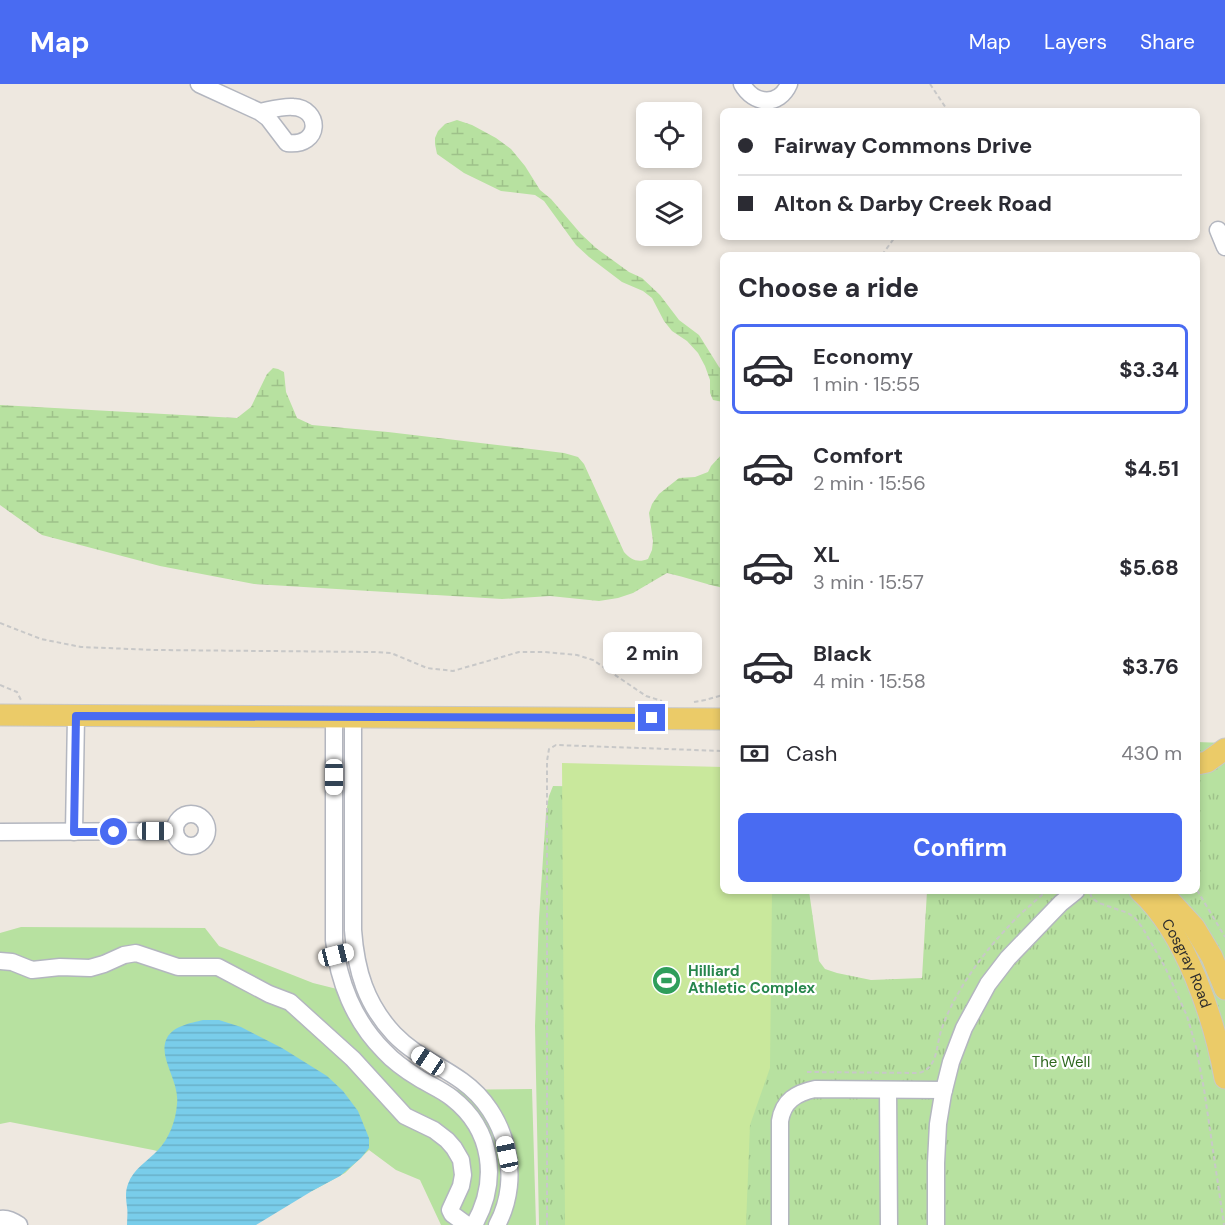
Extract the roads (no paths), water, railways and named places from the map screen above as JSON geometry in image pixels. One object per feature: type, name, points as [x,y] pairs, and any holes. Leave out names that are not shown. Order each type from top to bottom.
[{"type":"main road","points":[[0,715],[720,719]]},
{"type":"main road","points":[[1200,768],[1225,749]]},
{"type":"main road","name":"Cosgray Road","points":[[1143,894],[1165,921],[1187,959],[1201,992],[1218,1044],[1225,1078]]},
{"type":"main road","name":"Cosgray Road","points":[[1164,894],[1194,927],[1212,957],[1225,989]]},
{"type":"street","points":[[199,84],[260,112]]},
{"type":"street","points":[[742,84],[752,97],[768,101],[783,94],[789,84]]},
{"type":"street","points":[[1218,230],[1225,247]]},
{"type":"street","points":[[74,832],[76,716]]},
{"type":"street","points":[[344,716],[354,817],[353,930],[364,988],[380,1016],[401,1041],[428,1061],[464,1082],[489,1108],[501,1130],[509,1176],[507,1200],[497,1225]]},
{"type":"street","points":[[344,716],[334,817],[333,924],[336,955],[343,984],[363,1026],[385,1052],[417,1078],[460,1104],[482,1135],[488,1155],[489,1186],[483,1208],[474,1225]]},
{"type":"street","points":[[334,817],[354,817]]},
{"type":"street","points":[[0,831],[175,831]]},
{"type":"street","points":[[936,1225],[938,1124],[951,1062],[964,1028],[988,984],[1008,958],[1064,897]]},
{"type":"street","points":[[336,955],[355,950]]},
{"type":"street","points":[[0,961],[12,962],[32,970],[60,967],[90,968],[124,955],[136,954],[178,967],[218,967],[269,994],[290,1002],[353,1059],[405,1116],[434,1130],[454,1148],[461,1160],[463,1175],[461,1186],[450,1210],[467,1225]]},
{"type":"street","points":[[417,1078],[428,1061]]},
{"type":"street","points":[[780,1225],[780,1120],[787,1103],[805,1091],[815,1089],[944,1090]]},
{"type":"street","points":[[888,1090],[889,1225]]},
{"type":"street","points":[[0,1218],[12,1220],[19,1225]]},
{"type":"water","points":[[203,1020],[219,1020],[241,1027],[282,1048],[327,1076],[343,1091],[358,1111],[369,1138],[369,1148],[340,1176],[256,1225],[127,1225],[126,1193],[130,1179],[162,1146],[169,1135],[175,1116],[177,1095],[165,1053],[167,1038],[178,1028]]},
{"type":"place","name":"Hilliard Athletic Complex","points":[[667,980]]},
{"type":"park label","name":"The Well","points":[[1061,1062]]}]
